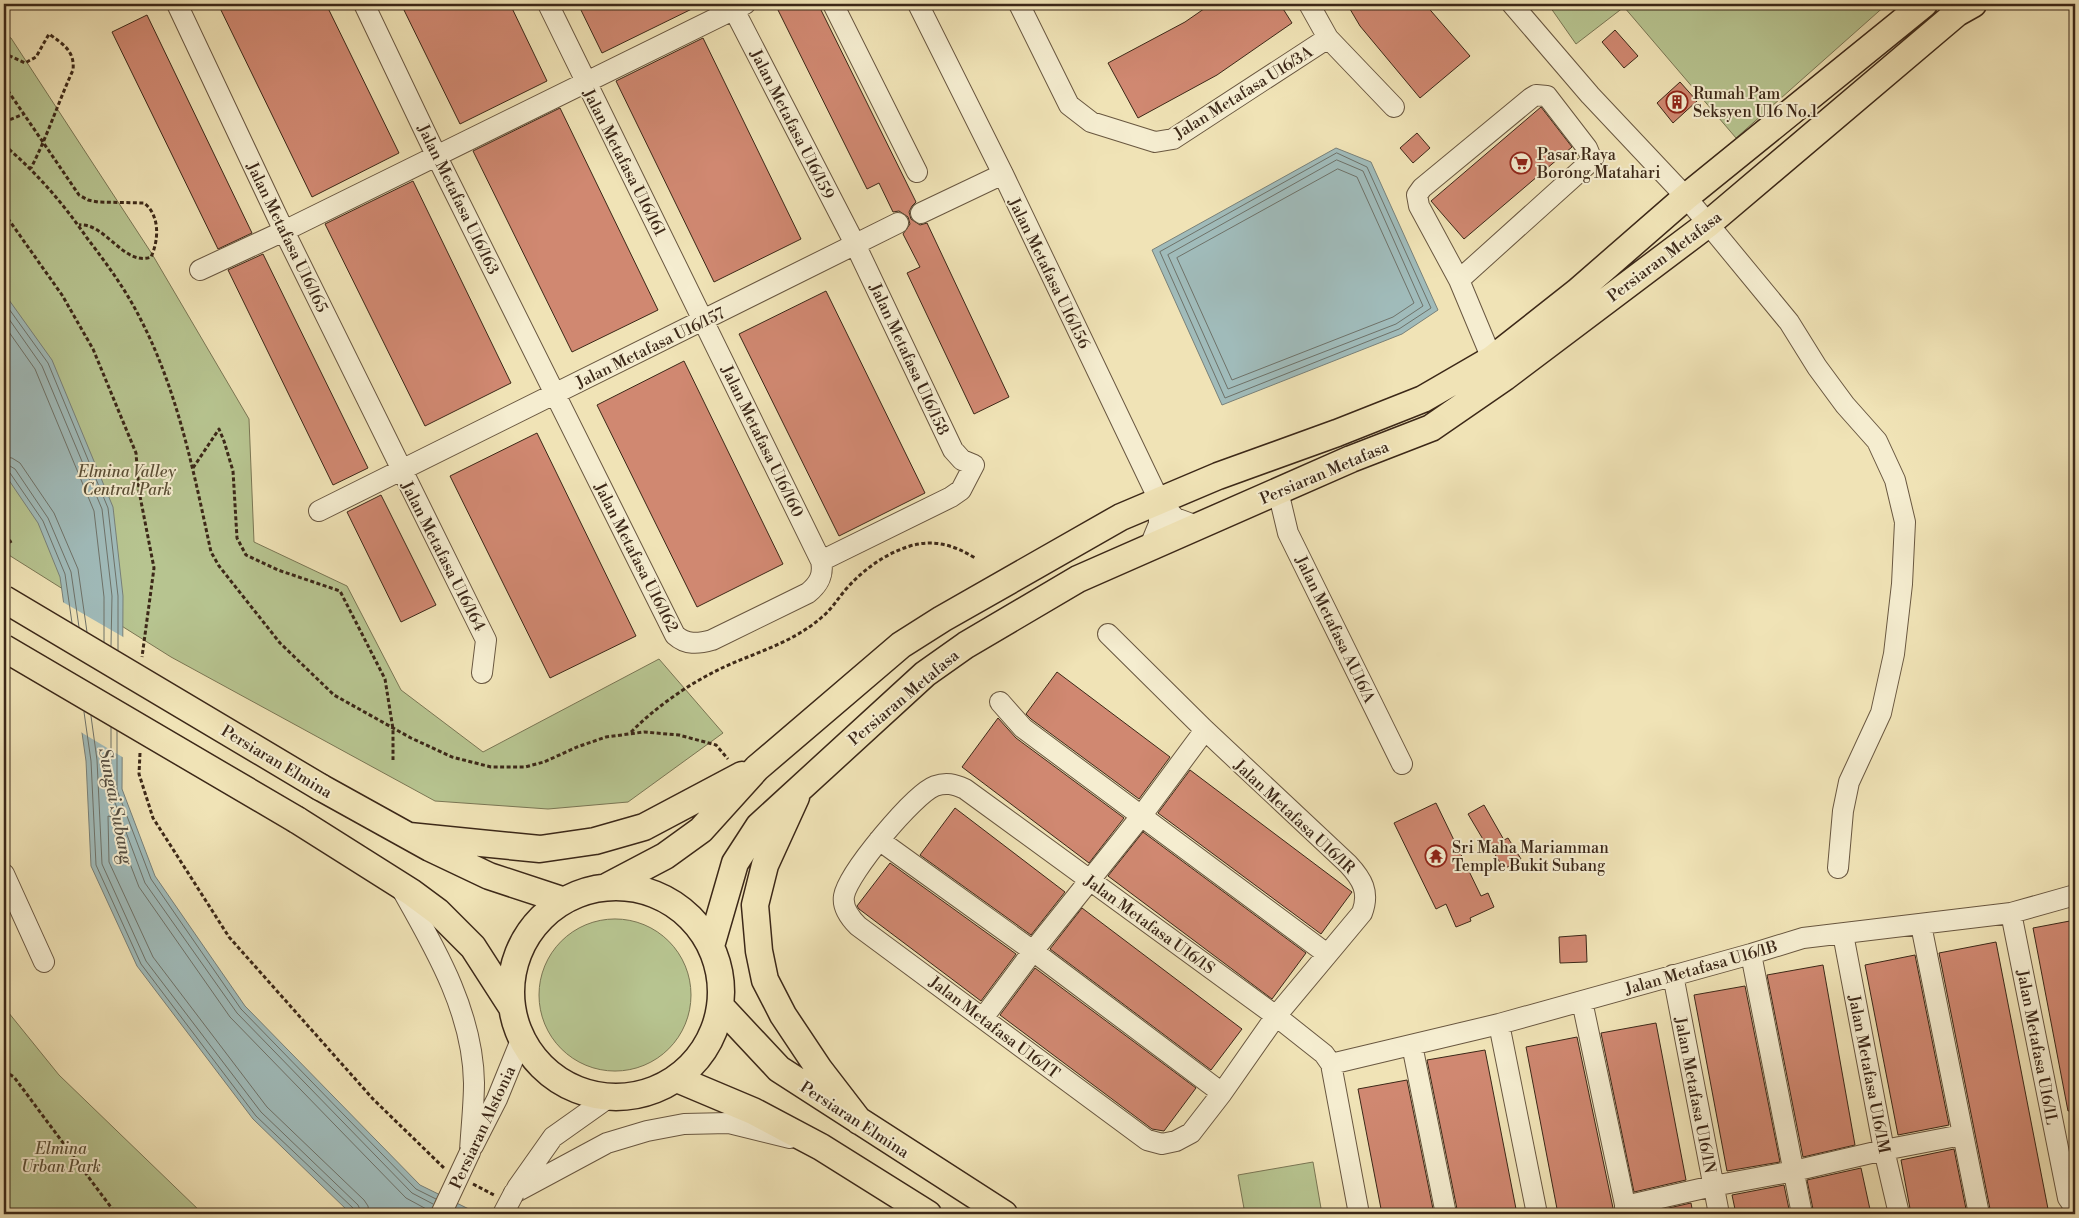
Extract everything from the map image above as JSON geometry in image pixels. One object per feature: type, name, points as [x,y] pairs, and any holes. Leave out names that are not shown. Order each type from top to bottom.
[{"type":"main road","name":"Persiaran Metafasa","points":[[608,886],[665,856],[701,830],[745,766],[901,645],[942,619],[1121,517],[1159,500],[1423,399],[1492,359],[1576,292],[1686,197],[1924,4]]},
{"type":"main road","name":"Persiaran Metafasa","points":[[711,946],[735,863],[759,826],[925,674],[966,645],[1078,579],[1350,460],[1431,428],[1505,377],[1708,224],[1958,13],[1973,4]]},
{"type":"main road","name":"Persiaran Elmina","points":[[4,598],[320,787],[430,848],[489,876],[562,900]]},
{"type":"main road","points":[[4,648],[298,820],[399,884],[438,912],[474,947],[510,1006],[521,1040],[543,1070],[573,1090],[608,1098],[644,1095],[677,1079],[698,1060],[713,1035],[721,1008],[720,976],[711,946],[694,920],[666,899],[633,887],[608,886],[583,890],[562,900],[538,919],[522,942],[512,969],[510,1006]]},
{"type":"main road","points":[[409,836],[540,849],[594,841],[644,827],[745,766]]},
{"type":"main road","points":[[800,787],[765,865],[755,905],[758,951],[765,980],[782,1015],[819,1069],[859,1121]]},
{"type":"main road","name":"Persiaran Elmina","points":[[721,1008],[779,1069],[1004,1214]]},
{"type":"main road","points":[[677,1079],[753,1111],[817,1144],[928,1214]]},
{"type":"street","name":"Jalan Metafasa U16/165","points":[[176,4],[401,469]]},
{"type":"street","name":"Jalan Metafasa U16/163","points":[[364,4],[436,155],[556,394]]},
{"type":"street","name":"Jalan Metafasa U16/161","points":[[548,4],[704,321]]},
{"type":"street","points":[[833,4],[917,172]]},
{"type":"street","name":"Jalan Metafasa U16/156","points":[[918,4],[1159,500],[1159,524],[1150,546]]},
{"type":"street","name":"Jalan Metafasa U16/3A","points":[[1019,4],[1069,106],[1091,122],[1155,142],[1173,139],[1328,38]]},
{"type":"street","points":[[1309,4],[1328,38],[1394,107]]},
{"type":"street","points":[[1512,4],[1590,95],[1686,197],[1789,322],[1817,367],[1845,405],[1877,441],[1895,480],[1905,522],[1902,584],[1894,654],[1881,713],[1849,782],[1843,811],[1838,868]]},
{"type":"street","points":[[200,270],[586,83],[737,5]]},
{"type":"street","name":"Jalan Metafasa U16/159","points":[[737,5],[855,244]]},
{"type":"street","points":[[1460,280],[1590,162],[1587,148],[1547,96],[1536,95],[1531,98],[1422,188],[1417,195],[1419,206],[1460,280],[1492,359]]},
{"type":"street","points":[[921,212],[1002,174]]},
{"type":"street","name":"Jalan Metafasa U16/157","points":[[320,511],[898,223]]},
{"type":"street","name":"Jalan Metafasa U16/158","points":[[821,561],[951,497],[961,490],[974,465],[962,460],[952,450],[855,244]]},
{"type":"street","name":"Jalan Metafasa U16/160","points":[[704,321],[821,561]]},
{"type":"street","name":"Jalan Metafasa U16/162","points":[[556,394],[675,635],[684,643],[701,643],[712,640],[808,593],[818,585],[822,569],[821,561]]},
{"type":"street","name":"Jalan Metafasa U16/164","points":[[401,469],[486,640],[482,673]]},
{"type":"street","name":"Jalan Metafasa AU16/A","points":[[1278,492],[1288,533],[1402,764]]},
{"type":"street","points":[[1159,500],[1175,518],[1197,526]]},
{"type":"street","name":"Jalan Metafasa U16/1R","points":[[1108,634],[1204,730],[1358,875],[1367,901],[1362,913],[1276,1016]]},
{"type":"street","points":[[1000,702],[1024,728],[1328,954]]},
{"type":"street","points":[[983,1018],[1033,951],[1142,815],[1204,730]]},
{"type":"street","name":"Jalan Metafasa U16/1T","points":[[965,789],[954,784],[944,783],[924,792],[879,840],[846,887],[843,898],[845,910],[858,926],[1147,1140],[1162,1144],[1176,1141],[1191,1133],[1222,1093],[1276,1016]]},
{"type":"street","name":"Jalan Metafasa U16/1S","points":[[965,789],[1276,1016],[1324,1054],[1331,1064]]},
{"type":"street","points":[[879,840],[1033,951],[1222,1093]]},
{"type":"street","points":[[4,874],[44,962]]},
{"type":"street","points":[[399,884],[432,942],[452,986],[467,1032],[474,1082],[470,1152]]},
{"type":"street","name":"Jalan Metafasa U16/1B","points":[[1331,1064],[1499,1024],[1803,938],[2012,913],[2075,895]]},
{"type":"street","name":"Jalan Metafasa U16/1L","points":[[2012,913],[2068,1198],[2075,1208]]},
{"type":"street","points":[[1921,925],[1979,1214]]},
{"type":"street","name":"Jalan Metafasa U16/1M","points":[[1843,934],[1884,1150],[1899,1214]]},
{"type":"street","points":[[1751,954],[1802,1214]]},
{"type":"street","name":"Jalan Metafasa U16/1N","points":[[1673,975],[1719,1214]]},
{"type":"street","points":[[1582,1001],[1626,1210],[1714,1186],[1794,1171],[1884,1150],[1962,1136]]},
{"type":"street","points":[[1499,1024],[1537,1214]]},
{"type":"street","name":"Persiaran Alstonia","points":[[441,1214],[497,1099],[521,1040]]},
{"type":"street","points":[[1412,1045],[1446,1214]]},
{"type":"street","points":[[1331,1064],[1359,1214]]},
{"type":"street","points":[[503,1214],[514,1193],[553,1137],[608,1098]]},
{"type":"street","points":[[514,1193],[607,1143],[647,1131],[684,1124],[729,1123],[817,1144]]},
{"type":"path","points":[[4,69],[10,56],[25,62],[36,57],[49,34],[68,49],[74,61],[73,70],[49,125],[44,143],[30,169]]},
{"type":"path","points":[[4,85],[79,195],[88,200],[144,203],[151,208],[157,229],[154,250],[151,257],[143,260],[134,257],[85,224],[78,225]]},
{"type":"path","points":[[4,122],[24,114]]},
{"type":"path","points":[[4,145],[30,169],[78,225],[122,285],[142,321],[166,377],[186,442],[211,552],[219,566],[280,643],[334,695],[393,728],[452,757],[490,767],[525,767],[544,762],[577,747],[606,737],[630,733],[680,735],[716,745],[745,766]]},
{"type":"path","points":[[192,469],[219,429],[233,472],[237,538],[246,555],[278,570],[340,592],[385,679],[393,728],[393,760]]},
{"type":"path","points":[[4,528],[11,543]]},
{"type":"path","points":[[630,733],[653,712],[697,682],[723,667],[786,641],[806,630],[823,616],[861,574],[880,560],[911,546],[930,543],[946,544],[975,558]]},
{"type":"path","points":[[4,1071],[14,1077],[116,1214]]},
{"type":"green space","points":[[1548,4],[1887,4],[1736,138],[1624,7],[1576,44]]},
{"type":"green space","name":"Elmina Valley Central Park","points":[[4,35],[11,38],[152,254],[249,419],[254,542],[347,586],[401,690],[483,752],[659,659],[723,733],[628,802],[548,809],[435,801],[171,657],[4,552]]},
{"type":"green space","points":[[615,919],[630,920],[644,925],[669,941],[685,966],[690,980],[690,1010],[685,1024],[669,1049],[644,1065],[630,1070],[615,1071],[600,1070],[586,1065],[561,1049],[545,1024],[540,1010],[539,995],[540,980],[545,966],[561,941],[586,925],[600,920]]},
{"type":"green space","name":"Elmina Urban Park","points":[[4,1007],[59,1075],[203,1214],[4,1214]]},
{"type":"green space","points":[[1313,1162],[1322,1214],[1245,1214],[1238,1175]]},
{"type":"water","points":[[1336,148],[1371,162],[1438,310],[1402,334],[1222,405],[1152,250]]},
{"type":"water","name":"Sungai Subang","points":[[4,293],[52,360],[113,507],[123,596],[122,789],[155,876],[245,1006],[420,1185],[479,1214],[354,1214],[348,1211],[253,1119],[137,966],[91,866],[86,761],[60,577],[38,523],[4,473]]},
{"type":"pier","points":[[61,601],[125,638],[124,758],[79,731]]},
{"type":"building","points":[[218,4],[326,4],[399,153],[312,197]]},
{"type":"building","points":[[401,4],[510,4],[547,81],[460,124]]},
{"type":"building","points":[[578,4],[702,4],[602,53]]},
{"type":"building","points":[[775,4],[818,4],[916,202],[909,212],[911,219],[920,225],[927,223],[1009,397],[974,414],[907,273],[920,267],[903,234],[910,224],[908,217],[899,211],[893,212],[879,183],[867,189]]},
{"type":"building","points":[[1211,4],[1280,4],[1292,23],[1217,75],[1138,118],[1108,63],[1185,22]]},
{"type":"building","points":[[1347,4],[1425,4],[1470,56],[1420,98],[1360,26]]},
{"type":"building","points":[[147,15],[252,233],[218,249],[112,32]]},
{"type":"building","points":[[1615,30],[1638,56],[1624,68],[1602,42]]},
{"type":"building","points":[[703,38],[801,239],[714,282],[616,81]]},
{"type":"building","name":"Rumah Pam Seksyen U16 No.1","points":[[1680,82],[1697,101],[1673,123],[1657,103]]},
{"type":"building","points":[[1541,107],[1572,147],[1464,239],[1431,201]]},
{"type":"building","points":[[560,108],[658,310],[572,352],[473,151]]},
{"type":"building","points":[[1417,133],[1430,148],[1413,163],[1400,148]]},
{"type":"building","points":[[413,181],[511,383],[425,426],[325,224]]},
{"type":"building","points":[[263,254],[368,468],[333,485],[228,270]]},
{"type":"building","points":[[826,291],[925,493],[839,536],[739,334]]},
{"type":"building","points":[[684,361],[783,564],[697,607],[597,405]]},
{"type":"building","points":[[537,433],[636,636],[550,678],[450,476]]},
{"type":"building","points":[[381,495],[436,605],[401,622],[347,512]]},
{"type":"building","points":[[1057,672],[1170,757],[1139,799],[1026,714]]},
{"type":"building","points":[[998,718],[1016,738],[1124,818],[1089,863],[962,767]]},
{"type":"building","points":[[1190,770],[1352,892],[1321,934],[1158,813]]},
{"type":"building","name":"Sri Maha Mariamman Temple Bukit Subang","points":[[1436,803],[1481,896],[1488,893],[1494,907],[1470,918],[1471,921],[1456,927],[1446,904],[1436,909],[1394,823]]},
{"type":"building","points":[[1484,805],[1504,840],[1508,838],[1521,859],[1504,869],[1468,814]]},
{"type":"building","points":[[955,808],[1065,892],[1031,935],[920,855]]},
{"type":"building","points":[[1143,832],[1306,953],[1272,999],[1108,876]]},
{"type":"building","points":[[890,863],[1016,954],[981,1001],[857,906]]},
{"type":"building","points":[[1082,908],[1242,1029],[1211,1070],[1050,949]]},
{"type":"building","points":[[2075,920],[2075,1110],[2068,1111],[2033,928]]},
{"type":"building","points":[[1586,935],[1587,962],[1560,963],[1559,937]]},
{"type":"building","points":[[1996,942],[2049,1214],[1991,1214],[1939,953]]},
{"type":"building","points":[[1915,955],[1949,1125],[1898,1135],[1865,965]]},
{"type":"building","points":[[1823,965],[1855,1145],[1803,1157],[1767,975]]},
{"type":"building","points":[[1035,968],[1196,1088],[1164,1131],[1152,1129],[1000,1015]]},
{"type":"building","points":[[1745,986],[1780,1162],[1727,1171],[1694,995]]},
{"type":"building","points":[[1656,1023],[1686,1180],[1634,1192],[1601,1033]]},
{"type":"building","points":[[1577,1037],[1615,1214],[1558,1214],[1526,1047]]},
{"type":"building","points":[[1485,1050],[1517,1214],[1458,1214],[1427,1060]]},
{"type":"building","points":[[1407,1080],[1434,1214],[1382,1214],[1358,1089]]},
{"type":"building","points":[[1954,1149],[1967,1214],[1911,1214],[1901,1160]]},
{"type":"building","points":[[1861,1168],[1871,1214],[1814,1214],[1807,1180]]},
{"type":"building","points":[[1784,1185],[1790,1214],[1736,1214],[1732,1195]]},
{"type":"building","points":[[1691,1203],[1693,1214],[1642,1214]]},
{"type":"place","name":"Rumah Pam Seksyen U16 No.1","points":[[1677,102]]},
{"type":"place","name":"Pasar Raya Borong Matahari","points":[[1521,163]]},
{"type":"place","name":"Sri Maha Mariamman Temple Bukit Subang","points":[[1436,856]]}]
